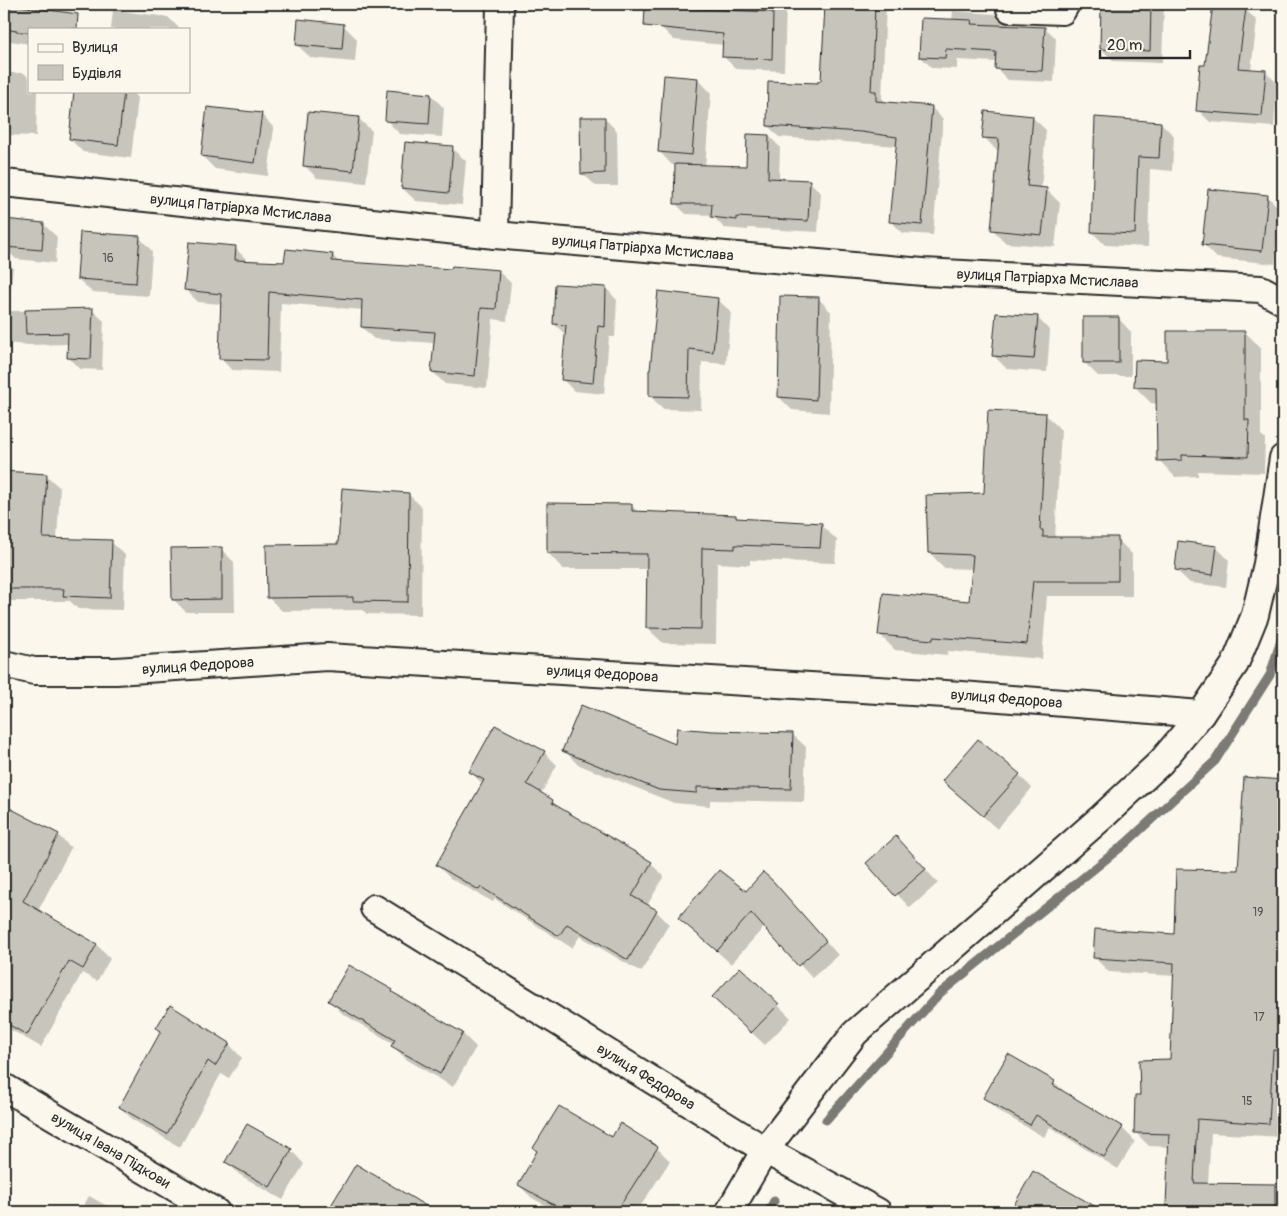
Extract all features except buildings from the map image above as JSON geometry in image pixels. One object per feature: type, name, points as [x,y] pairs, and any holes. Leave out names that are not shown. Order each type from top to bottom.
[{"type":"street","points":[[495,235],[500,4]]},
{"type":"street","points":[[1010,9],[1062,11],[1066,4]]},
{"type":"street","name":"вулиця Патріарха Мстислава","points":[[4,183],[495,235],[923,272],[1261,290],[1283,301]]},
{"type":"street","points":[[729,1212],[765,1150],[855,1033],[1102,817],[1161,762],[1201,714],[1235,664],[1255,615],[1267,564],[1283,458]]},
{"type":"street","name":"вулиця Федорова","points":[[4,664],[34,671],[116,672],[327,657],[962,694],[1201,714]]},
{"type":"street","name":"вулиця Федорова","points":[[374,908],[765,1150],[878,1212]]},
{"type":"street","name":"вулиця Івана Підкови","points":[[4,1088],[216,1212]]},
{"type":"waterway","points":[[826,1120],[939,994],[1126,843],[1215,761],[1270,675],[1283,633]]},
{"type":"waterway","points":[[768,1212],[774,1201]]}]
